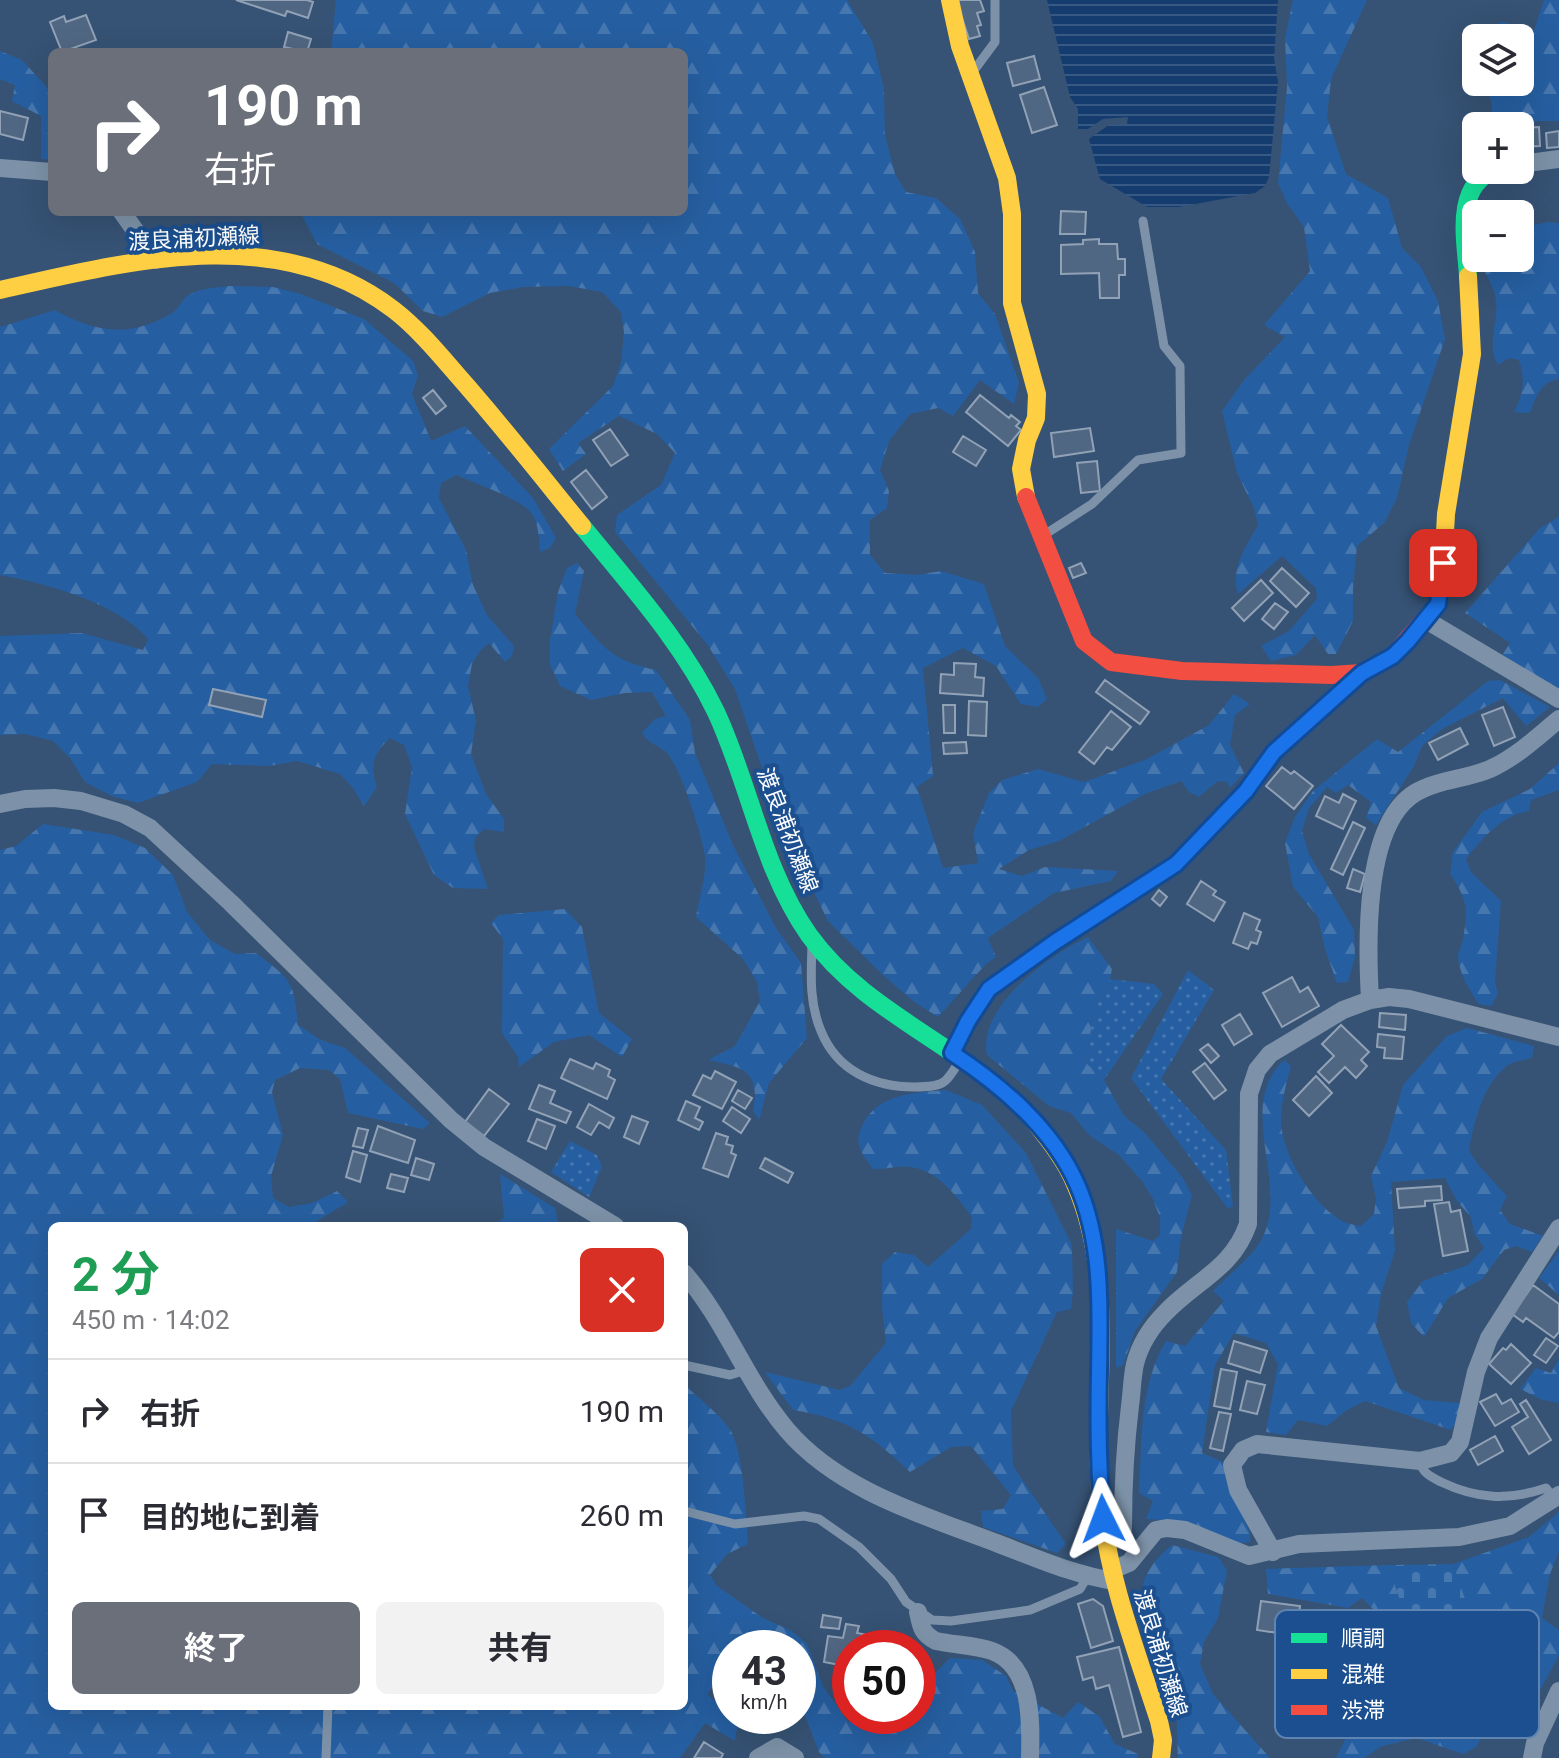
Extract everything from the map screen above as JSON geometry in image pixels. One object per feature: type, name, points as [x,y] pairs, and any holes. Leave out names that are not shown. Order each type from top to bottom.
[{"type":"main road","points":[[950,0],[960,46],[1007,178],[1012,214],[1012,303],[1037,394],[1036,418],[1027,440],[1021,469],[1026,500],[1084,641],[1111,662],[1182,671],[1362,673],[1393,656],[1426,620],[1438,604],[1442,588],[1446,514],[1472,354],[1465,211],[1468,192],[1473,184]]},
{"type":"main road","name":"渡良浦初瀬線","points":[[0,290],[156,260],[232,255],[302,264],[364,290],[399,314],[435,350],[519,446],[661,622],[686,657],[735,755],[750,807],[794,910],[812,937],[845,975],[883,1007],[999,1086],[1045,1134],[1077,1183],[1088,1214],[1098,1264],[1101,1486],[1105,1536],[1113,1576],[1159,1721],[1163,1740],[1161,1758]]},
{"type":"street","points":[[1534,162],[1559,159]]},
{"type":"street","points":[[0,168],[48,172]]},
{"type":"street","points":[[125,216],[156,260]]},
{"type":"street","points":[[1426,620],[1559,699]]},
{"type":"street","points":[[956,1056],[968,1021],[989,989],[1176,864],[1246,791],[1274,752],[1362,673]]},
{"type":"street","points":[[1370,1000],[1366,939],[1379,848],[1399,808],[1415,793],[1491,768],[1525,747],[1559,719]]},
{"type":"street","points":[[0,804],[25,799],[81,801],[124,814],[150,828],[231,903],[451,1120],[484,1147],[608,1222]]},
{"type":"street","points":[[1105,1536],[1123,1528],[1123,1467],[1135,1364],[1142,1347],[1153,1326],[1168,1309],[1223,1266],[1242,1242],[1248,1224],[1249,1094],[1257,1070],[1270,1054],[1343,1010],[1389,997],[1409,999],[1559,1037]]},
{"type":"street","points":[[1273,1552],[1238,1490],[1232,1465],[1243,1450],[1257,1444],[1420,1461],[1451,1453],[1460,1442],[1476,1372],[1489,1338],[1559,1228]]},
{"type":"street","points":[[688,1278],[718,1317],[771,1411],[810,1454],[858,1486],[974,1535],[1088,1576],[1113,1576],[1129,1563],[1156,1530],[1167,1528],[1185,1530],[1249,1556],[1299,1544],[1459,1537],[1483,1533],[1510,1526],[1556,1497]]},
{"type":"street","points":[[918,1612],[921,1630],[928,1637],[993,1651],[1018,1671],[1030,1719],[1030,1758]]},
{"type":"street","points":[[1539,1734],[1559,1691]]},
{"type":"street","points":[[1532,1758],[1537,1738]]},
{"type":"street","points":[[758,1758],[777,1747],[795,1758]]},
{"type":"lane","points":[[971,76],[995,42],[995,0]]},
{"type":"lane","points":[[1041,537],[1092,504],[1138,460],[1181,453],[1180,366],[1164,346],[1143,221]]},
{"type":"lane","points":[[812,937],[811,992],[821,1031],[834,1053],[860,1077],[889,1086],[928,1086],[944,1082],[956,1056]]},
{"type":"lane","points":[[688,1366],[730,1375],[746,1370]]},
{"type":"lane","points":[[1420,1461],[1421,1469],[1431,1477],[1487,1498],[1546,1488],[1556,1497]]},
{"type":"lane","points":[[688,1512],[735,1524],[804,1516],[819,1519],[859,1547],[891,1579],[906,1602],[932,1620],[951,1621],[1030,1610],[1080,1589],[1088,1576]]},
{"type":"lane","points":[[326,1758],[328,1710]]},
{"type":"green space","points":[[336,0],[847,0],[873,43],[884,89],[885,135],[895,174],[906,192],[936,198],[960,219],[975,252],[978,293],[995,314],[1019,383],[1014,404],[980,380],[953,416],[938,408],[910,414],[889,441],[880,470],[889,491],[887,508],[870,520],[870,555],[885,573],[917,575],[941,571],[984,584],[1005,646],[1038,678],[1047,699],[1038,707],[1021,704],[996,666],[963,648],[923,668],[933,776],[917,787],[943,868],[978,863],[973,833],[989,793],[1002,780],[1038,769],[1084,782],[1147,759],[1209,725],[1234,694],[1250,704],[1235,715],[1230,745],[1244,773],[1230,788],[1227,782],[1218,781],[1199,797],[1189,792],[1181,781],[1145,794],[1059,841],[1029,850],[999,869],[1022,876],[1045,867],[1118,871],[1111,881],[1054,893],[988,938],[996,957],[938,1017],[913,1001],[828,921],[806,876],[760,762],[735,689],[707,644],[615,532],[617,515],[661,485],[675,453],[657,434],[619,416],[578,443],[586,454],[563,471],[549,449],[613,386],[621,363],[624,332],[621,312],[602,292],[569,286],[523,287],[490,293],[442,317],[423,311],[394,283],[317,244],[302,216],[688,216],[688,48],[331,48]]},
{"type":"green space","points":[[1293,0],[1367,0],[1331,79],[1327,117],[1346,174],[1388,198],[1402,248],[1421,267],[1438,301],[1445,339],[1409,445],[1397,498],[1384,523],[1357,546],[1353,621],[1336,654],[1328,654],[1315,635],[1296,655],[1271,661],[1261,646],[1289,631],[1317,599],[1316,588],[1282,556],[1238,594],[1238,567],[1258,525],[1254,508],[1237,473],[1222,411],[1244,380],[1285,337],[1264,325],[1310,271],[1304,227],[1287,203],[1278,183],[1287,87],[1285,38]]},
{"type":"green space","points":[[1544,0],[1559,0],[1559,121],[1534,121],[1534,112],[1492,112],[1490,96],[1534,96],[1534,31]]},
{"type":"green space","points":[[0,51],[22,60],[48,89],[48,160],[41,159],[41,116],[12,101],[15,85],[0,79]]},
{"type":"green space","points":[[1559,223],[1559,379],[1543,387],[1530,413],[1514,412],[1522,386],[1519,360],[1509,358],[1498,365],[1494,357],[1494,290],[1485,272],[1534,272],[1534,225]]},
{"type":"green space","points":[[229,286],[273,287],[301,294],[364,319],[413,361],[418,375],[412,394],[431,441],[465,426],[533,498],[556,538],[550,548],[540,552],[536,523],[526,508],[457,475],[441,483],[439,498],[466,550],[473,585],[487,615],[514,646],[512,656],[505,662],[489,643],[472,664],[468,686],[476,721],[471,754],[486,794],[504,819],[504,832],[484,829],[475,838],[474,848],[488,889],[453,888],[434,875],[405,814],[412,767],[404,745],[390,738],[377,755],[374,773],[377,787],[364,806],[340,774],[297,761],[269,766],[212,764],[197,782],[138,803],[112,796],[85,782],[70,758],[53,741],[25,734],[0,735],[0,636],[82,633],[143,650],[148,639],[119,615],[80,596],[0,575],[0,327],[55,310],[97,327],[139,327],[172,313],[190,294]]},
{"type":"green space","points":[[1559,517],[1559,688],[1501,657],[1510,643],[1465,613],[1540,528]]},
{"type":"green space","points":[[577,563],[584,571],[575,614],[618,657],[656,670],[690,720],[695,753],[733,845],[776,928],[801,963],[807,1038],[769,1083],[759,1120],[753,1111],[754,1087],[746,1073],[739,1068],[708,1060],[735,1046],[760,1001],[757,982],[743,959],[696,917],[705,863],[700,833],[672,759],[642,733],[655,719],[666,716],[652,692],[625,693],[591,700],[560,686],[550,665],[550,640],[558,592],[567,568]]},
{"type":"green space","points":[[1500,680],[1550,707],[1526,726],[1503,698],[1442,729],[1422,746],[1414,766],[1376,825],[1366,818],[1371,802],[1348,785],[1336,793],[1327,787],[1309,808],[1302,831],[1309,854],[1354,930],[1355,957],[1348,982],[1337,983],[1318,917],[1293,887],[1285,843],[1295,817],[1313,791],[1377,739],[1398,752],[1488,681]]},
{"type":"green space","points":[[1559,763],[1559,790],[1531,800],[1529,811],[1501,823],[1466,859],[1471,872],[1501,901],[1495,982],[1498,994],[1491,1006],[1479,1004],[1459,963],[1466,912],[1463,898],[1450,874],[1453,852],[1482,812],[1530,789]]},
{"type":"green space","points":[[43,824],[114,835],[145,848],[173,875],[187,912],[210,940],[235,954],[256,953],[284,976],[295,999],[298,1025],[321,1040],[345,1048],[430,1123],[423,1129],[348,1113],[340,1079],[329,1070],[300,1068],[275,1080],[272,1092],[283,1135],[271,1176],[273,1198],[289,1207],[312,1203],[337,1191],[348,1202],[316,1222],[48,1222],[48,1710],[688,1710],[688,1388],[729,1428],[738,1451],[745,1501],[748,1544],[727,1554],[710,1575],[717,1586],[763,1618],[790,1630],[712,1630],[712,1686],[707,1694],[712,1699],[712,1727],[705,1723],[680,1758],[0,1758],[0,850],[16,846]]},
{"type":"green space","points":[[565,909],[582,927],[599,1013],[632,1039],[622,1057],[589,1035],[554,1042],[519,1067],[518,1057],[502,1033],[503,939],[491,923],[499,915]]},
{"type":"green space","points":[[1088,937],[1112,969],[1094,1009],[1086,1063],[1104,1080],[1124,1116],[1144,1132],[1183,1178],[1192,1195],[1181,1237],[1177,1272],[1135,1331],[1123,1365],[1116,1368],[1116,1229],[1153,1241],[1160,1235],[1160,1218],[1153,1199],[1119,1155],[1089,1135],[1071,1113],[1049,1106],[987,1055],[987,1037],[993,1018],[1005,1001],[1037,969]]},
{"type":"green space","points":[[1188,970],[1214,990],[1161,1079],[1226,1150],[1233,1206],[1228,1209],[1131,1078]]},
{"type":"green space","points":[[1110,979],[1154,984],[1163,994],[1104,1080],[1086,1063],[1094,1009]]},
{"type":"green space","points":[[1467,1028],[1534,1046],[1532,1058],[1508,1065],[1492,1083],[1477,1116],[1469,1151],[1507,1196],[1500,1210],[1510,1224],[1543,1236],[1532,1252],[1516,1246],[1504,1250],[1482,1279],[1448,1298],[1424,1337],[1411,1323],[1407,1302],[1423,1281],[1468,1265],[1484,1248],[1474,1233],[1471,1217],[1457,1201],[1445,1178],[1391,1182],[1395,1251],[1381,1294],[1376,1326],[1399,1388],[1424,1400],[1459,1403],[1459,1418],[1451,1430],[1365,1401],[1327,1426],[1298,1420],[1286,1435],[1266,1432],[1278,1364],[1266,1343],[1234,1333],[1215,1365],[1202,1453],[1223,1462],[1228,1485],[1250,1532],[1250,1542],[1239,1543],[1179,1521],[1146,1519],[1153,1501],[1139,1493],[1142,1434],[1146,1395],[1157,1358],[1166,1341],[1185,1346],[1224,1301],[1213,1291],[1255,1249],[1268,1221],[1269,1173],[1263,1101],[1270,1079],[1284,1060],[1291,1066],[1281,1122],[1287,1149],[1301,1178],[1331,1214],[1344,1222],[1361,1226],[1374,1214],[1376,1199],[1371,1176],[1387,1142],[1403,1085],[1447,1036]]},
{"type":"green space","points":[[946,1090],[982,1105],[1026,1153],[1072,1245],[1071,1309],[1057,1312],[1011,1411],[1013,1466],[1066,1544],[1057,1553],[983,1527],[981,1511],[1003,1509],[1011,1495],[971,1446],[951,1447],[910,1472],[857,1430],[829,1418],[793,1410],[765,1372],[840,1390],[850,1386],[886,1343],[882,1264],[895,1252],[914,1255],[928,1267],[971,1229],[972,1217],[938,1179],[910,1167],[873,1169],[862,1153],[859,1142],[863,1124],[878,1106],[888,1100]]},
{"type":"green space","points":[[570,1141],[597,1155],[602,1167],[589,1197],[551,1172]]},
{"type":"green space","points":[[500,1174],[555,1208],[558,1222],[499,1222],[504,1217]]},
{"type":"green space","points":[[1559,1251],[1559,1295],[1539,1278]]},
{"type":"green space","points":[[1559,1359],[1559,1403],[1543,1400],[1520,1389],[1536,1368],[1551,1373]]},
{"type":"green space","points":[[1559,1512],[1559,1551],[1550,1574],[1542,1618],[1559,1630],[1559,1655],[1539,1692],[1539,1610],[1468,1610],[1453,1564],[1529,1537]]},
{"type":"green space","points":[[1172,1545],[1218,1557],[1227,1570],[1218,1618],[1204,1642],[1200,1664],[1213,1694],[1270,1758],[1178,1758],[1175,1702],[1141,1602],[1143,1584],[1153,1565]]},
{"type":"green space","points":[[1453,1564],[1469,1610],[1403,1610],[1389,1565]]},
{"type":"green space","points":[[1389,1565],[1403,1610],[1374,1610],[1362,1598],[1348,1608],[1268,1594],[1266,1569]]},
{"type":"green space","points":[[950,1658],[982,1660],[1006,1676],[1013,1691],[1063,1718],[1078,1702],[1099,1716],[1115,1744],[1138,1754],[1137,1758],[825,1758],[819,1752],[812,1734],[816,1734],[816,1668],[832,1699],[832,1734],[936,1734],[936,1672]]},
{"type":"green space","points":[[723,1734],[736,1734],[735,1741]]},
{"type":"green space","points":[[1346,1738],[1417,1738],[1382,1746],[1364,1758],[1336,1758]]},
{"type":"green space","points":[[1417,1738],[1481,1738],[1476,1747],[1463,1754]]},
{"type":"shaded area","points":[[1047,0],[1278,0],[1274,58],[1278,82],[1269,177],[1265,186],[1255,193],[1179,207],[1147,207],[1100,179],[1089,139],[1109,125],[1127,124],[1128,117],[1103,119],[1088,129],[1078,129],[1078,109],[1070,97]]},
{"type":"building","points":[[236,0],[313,2],[308,18],[287,11],[285,16]]},
{"type":"building","points":[[956,0],[980,0],[984,11],[977,13],[981,25],[977,26],[980,36],[969,39]]},
{"type":"building","points":[[86,15],[96,40],[73,48],[60,48],[50,22],[64,16],[66,22]]},
{"type":"building","points":[[288,32],[311,39],[308,48],[284,47]]},
{"type":"building","points":[[1034,56],[1040,79],[1013,86],[1007,63]]},
{"type":"building","points":[[1044,87],[1057,125],[1032,133],[1020,95]]},
{"type":"building","points":[[0,111],[28,118],[23,140],[0,134]]},
{"type":"building","points":[[1534,127],[1539,127],[1540,146],[1534,146]]},
{"type":"building","points":[[1559,131],[1559,147],[1547,148],[1546,133]]},
{"type":"building","points":[[1061,211],[1086,212],[1085,234],[1060,234]]},
{"type":"building","points":[[1099,239],[1099,244],[1117,244],[1118,259],[1125,259],[1125,275],[1119,275],[1119,298],[1100,298],[1099,273],[1061,274],[1061,245],[1083,244],[1083,240]]},
{"type":"building","points":[[433,390],[446,406],[436,414],[423,398]]},
{"type":"building","points":[[980,395],[1009,418],[1011,415],[1020,422],[1016,426],[1021,430],[1008,446],[966,412]]},
{"type":"building","points":[[1090,428],[1094,451],[1054,457],[1051,433]]},
{"type":"building","points":[[610,429],[628,455],[611,466],[593,440]]},
{"type":"building","points":[[963,436],[986,450],[976,466],[953,452]]},
{"type":"building","points":[[1097,461],[1100,491],[1081,493],[1077,463]]},
{"type":"building","points":[[586,470],[607,497],[592,509],[571,482]]},
{"type":"building","points":[[1081,563],[1086,573],[1073,578],[1069,568]]},
{"type":"building","points":[[1282,568],[1309,593],[1296,607],[1270,581]]},
{"type":"building","points":[[1261,580],[1273,593],[1244,621],[1232,608]]},
{"type":"building","points":[[1275,603],[1288,612],[1274,629],[1262,619]]},
{"type":"building","points":[[954,663],[976,664],[975,677],[984,678],[983,696],[940,693],[941,674],[954,675]]},
{"type":"building","points":[[1105,680],[1149,712],[1140,724],[1096,692]]},
{"type":"building","points":[[213,689],[266,700],[262,717],[209,705]]},
{"type":"building","points":[[969,701],[987,702],[986,736],[968,735]]},
{"type":"building","points":[[943,705],[955,705],[955,733],[944,733]]},
{"type":"building","points":[[1503,707],[1515,737],[1494,746],[1482,715]]},
{"type":"building","points":[[1111,711],[1131,727],[1112,750],[1107,747],[1094,764],[1079,752]]},
{"type":"building","points":[[1460,728],[1468,744],[1438,760],[1429,743]]},
{"type":"building","points":[[966,742],[967,753],[944,754],[943,743]]},
{"type":"building","points":[[1282,767],[1291,774],[1294,771],[1313,786],[1294,809],[1266,786]]},
{"type":"building","points":[[1343,794],[1356,801],[1343,829],[1316,816],[1325,796],[1339,803]]},
{"type":"building","points":[[1353,822],[1365,828],[1343,875],[1331,869]]},
{"type":"building","points":[[1353,869],[1365,874],[1360,892],[1347,888]]},
{"type":"building","points":[[1201,881],[1216,891],[1213,895],[1225,902],[1214,921],[1187,904]]},
{"type":"building","points":[[1159,890],[1167,897],[1160,906],[1152,899]]},
{"type":"building","points":[[1244,913],[1260,920],[1256,930],[1261,932],[1257,944],[1251,942],[1248,949],[1233,943]]},
{"type":"building","points":[[1292,977],[1300,992],[1308,987],[1319,1006],[1282,1027],[1263,993]]},
{"type":"building","points":[[1380,1013],[1406,1015],[1405,1030],[1379,1027]]},
{"type":"building","points":[[1240,1014],[1252,1034],[1234,1045],[1222,1025]]},
{"type":"building","points":[[1341,1025],[1369,1052],[1361,1060],[1367,1066],[1356,1078],[1345,1067],[1329,1083],[1318,1072],[1334,1056],[1322,1044]]},
{"type":"building","points":[[1378,1034],[1404,1037],[1402,1059],[1384,1058],[1385,1048],[1377,1047]]},
{"type":"building","points":[[1208,1044],[1219,1056],[1211,1063],[1200,1050]]},
{"type":"building","points":[[570,1059],[593,1069],[596,1063],[610,1070],[608,1076],[615,1080],[607,1099],[561,1078]]},
{"type":"building","points":[[1205,1063],[1226,1090],[1214,1099],[1193,1072]]},
{"type":"building","points":[[715,1071],[736,1082],[722,1109],[693,1095],[703,1075],[711,1079]]},
{"type":"building","points":[[1316,1076],[1332,1093],[1309,1116],[1293,1100]]},
{"type":"building","points":[[539,1085],[555,1091],[550,1103],[571,1112],[566,1123],[529,1109]]},
{"type":"building","points":[[489,1089],[509,1104],[484,1136],[465,1122]]},
{"type":"building","points":[[738,1090],[752,1098],[745,1109],[732,1101]]},
{"type":"building","points":[[686,1101],[700,1107],[695,1118],[703,1122],[699,1130],[678,1120]]},
{"type":"building","points":[[589,1104],[614,1118],[609,1128],[599,1122],[591,1135],[577,1127]]},
{"type":"building","points":[[732,1107],[750,1119],[741,1133],[723,1121]]},
{"type":"building","points":[[632,1116],[648,1122],[639,1144],[624,1137]]},
{"type":"building","points":[[537,1119],[555,1126],[546,1149],[528,1141]]},
{"type":"building","points":[[378,1126],[415,1140],[408,1163],[370,1151]]},
{"type":"building","points":[[358,1128],[368,1130],[363,1148],[353,1146]]},
{"type":"building","points":[[716,1133],[728,1137],[726,1144],[733,1146],[731,1153],[736,1155],[728,1177],[703,1168]]},
{"type":"building","points":[[353,1151],[367,1155],[360,1182],[346,1177]]},
{"type":"building","points":[[416,1158],[434,1164],[429,1180],[411,1175]]},
{"type":"building","points":[[765,1158],[793,1173],[788,1183],[760,1168]]},
{"type":"building","points":[[391,1174],[408,1178],[404,1192],[387,1188]]},
{"type":"building","points":[[1441,1186],[1442,1200],[1425,1201],[1425,1206],[1399,1208],[1397,1189]]},
{"type":"building","points":[[1449,1202],[1451,1212],[1460,1210],[1468,1251],[1443,1256],[1434,1204]]},
{"type":"building","points":[[1533,1285],[1559,1304],[1559,1332],[1554,1338],[1526,1318],[1523,1322],[1512,1314]]},
{"type":"building","points":[[1546,1338],[1558,1346],[1546,1363],[1534,1355]]},
{"type":"building","points":[[1234,1341],[1267,1351],[1260,1373],[1228,1363]]},
{"type":"building","points":[[1511,1344],[1531,1363],[1511,1384],[1489,1364],[1503,1348],[1506,1350]]},
{"type":"building","points":[[1221,1369],[1237,1372],[1230,1409],[1214,1406]]},
{"type":"building","points":[[1247,1381],[1265,1385],[1257,1414],[1240,1410]]},
{"type":"building","points":[[1496,1394],[1502,1404],[1511,1399],[1519,1412],[1495,1426],[1480,1402]]},
{"type":"building","points":[[1526,1400],[1551,1440],[1529,1454],[1512,1427],[1528,1417],[1520,1404]]},
{"type":"building","points":[[1219,1412],[1231,1414],[1223,1451],[1210,1448]]},
{"type":"building","points":[[1495,1436],[1503,1451],[1478,1465],[1470,1450]]},
{"type":"building","points":[[1093,1599],[1103,1606],[1113,1641],[1091,1648],[1078,1604]]},
{"type":"building","points":[[1261,1601],[1300,1606],[1299,1610],[1275,1610],[1275,1633],[1257,1630]]},
{"type":"building","points":[[823,1615],[841,1618],[839,1629],[821,1627]]},
{"type":"building","points":[[846,1624],[859,1626],[858,1630],[845,1630]]},
{"type":"building","points":[[828,1636],[832,1637],[832,1664],[824,1662]]},
{"type":"building","points":[[1119,1647],[1141,1732],[1123,1737],[1109,1685],[1096,1689],[1093,1677],[1083,1680],[1077,1657]]},
{"type":"building","points":[[704,1742],[723,1754],[721,1758],[694,1758]]},
{"type":"traffic: fast","points":[[1468,276],[1465,216],[1467,201],[1477,184]]},
{"type":"traffic: fast","points":[[582,526],[655,615],[703,687],[728,740],[779,882],[809,935],[859,988],[978,1071],[1032,1119]]},
{"type":"traffic: slow","points":[[950,0],[960,46],[1007,178],[1012,214],[1012,303],[1037,394],[1036,418],[1027,440],[1021,469],[1026,497]]},
{"type":"traffic: slow","points":[[0,290],[99,268],[202,256],[253,257],[302,265],[349,282],[394,310],[423,336],[582,526]]},
{"type":"traffic: slow","points":[[1437,605],[1442,588],[1446,514],[1472,354],[1468,276]]},
{"type":"traffic: slow","points":[[1032,1119],[1075,1184],[1088,1222],[1096,1261],[1101,1342],[1101,1504],[1110,1559],[1124,1614],[1159,1721],[1163,1740],[1161,1758]]},
{"type":"traffic: jam","points":[[1026,497],[1084,641],[1111,662],[1182,671],[1362,673],[1393,656],[1437,605]]},
{"type":"route","points":[[1103,1519],[1098,1264],[1088,1214],[1077,1183],[1045,1134],[989,1077],[952,1053],[989,989],[1176,864],[1246,791],[1274,752],[1362,673],[1393,656],[1438,604],[1443,563]]}]
